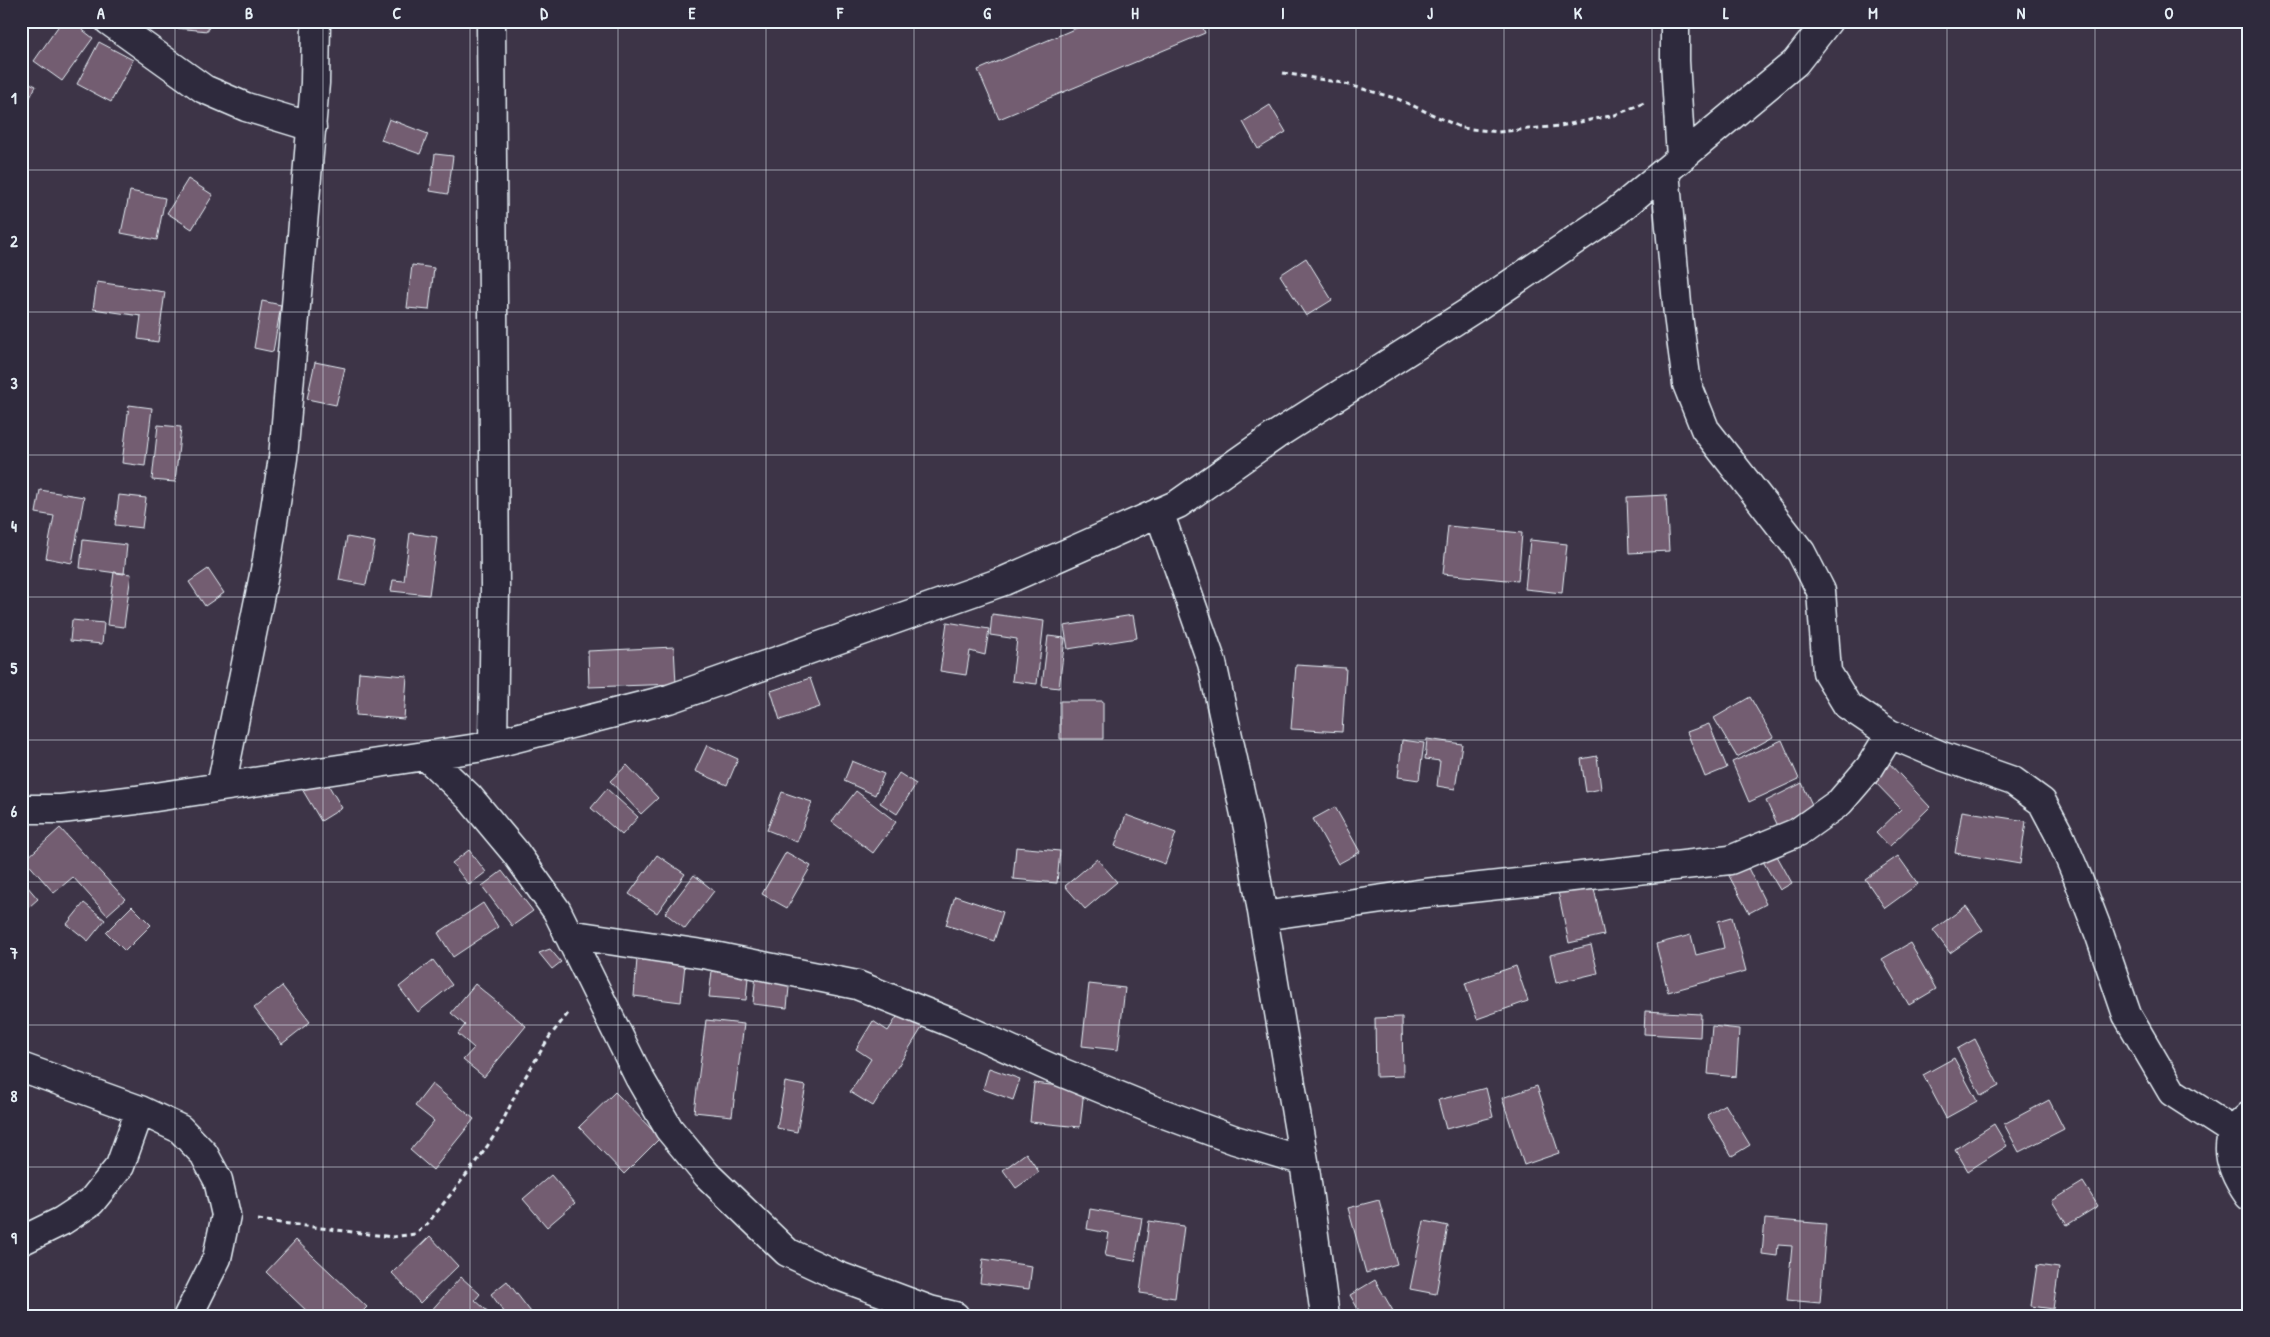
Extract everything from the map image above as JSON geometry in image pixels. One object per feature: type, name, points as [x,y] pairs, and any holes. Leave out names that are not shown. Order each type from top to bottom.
[{"type":"street","points":[[109,21],[204,89],[246,107],[312,127]]},
{"type":"street","points":[[221,787],[266,560],[283,458],[316,83],[316,21]]},
{"type":"street","points":[[491,21],[495,588],[493,744]]},
{"type":"street","points":[[1675,21],[1677,90],[1673,165],[1678,314],[1687,384],[1705,429],[1801,552],[1821,590],[1827,672],[1847,705],[1890,734],[1942,756],[2013,781],[2042,802],[2059,834],[2077,876],[2127,1015],[2172,1092],[2241,1124],[2229,1150],[2238,1181],[2249,1196]]},
{"type":"street","points":[[21,809],[61,809],[136,800],[493,744],[670,699],[1004,581],[1178,504],[1276,435],[1472,310],[1616,212],[1795,62],[1828,21]]},
{"type":"street","points":[[1159,512],[1212,663],[1248,828],[1304,1161],[1325,1316]]},
{"type":"street","points":[[1263,916],[1425,893],[1730,860],[1798,832],[1840,802],[1870,767],[1890,734]]},
{"type":"street","points":[[426,756],[469,797],[515,852],[557,911],[639,1077],[669,1128],[707,1175],[786,1252],[836,1275],[930,1310],[955,1316]]},
{"type":"street","points":[[568,934],[710,955],[857,985],[952,1023],[1051,1068],[1151,1109],[1235,1140],[1304,1161]]},
{"type":"street","points":[[21,1067],[82,1091],[140,1110],[180,1129],[204,1154],[218,1180],[226,1216],[217,1258],[188,1316]]},
{"type":"street","points":[[21,1241],[62,1221],[91,1202],[120,1166],[140,1110]]},
{"type":"path","points":[[1283,73],[1342,83],[1398,99],[1462,128],[1498,132],[1560,126],[1615,115],[1677,90]]},
{"type":"path","points":[[226,1216],[392,1237],[415,1234],[428,1223],[478,1160],[500,1126],[518,1089],[550,1036],[592,983]]},
{"type":"building","points":[[62,21],[71,21],[93,38],[62,81],[34,61]]},
{"type":"building","points":[[165,21],[209,21],[208,31],[165,27]]},
{"type":"building","points":[[1093,21],[1200,21],[1205,33],[999,119],[978,70]]},
{"type":"building","points":[[99,42],[133,60],[111,102],[77,84]]},
{"type":"building","points":[[21,79],[36,86],[25,107],[21,105]]},
{"type":"building","points":[[1270,105],[1286,132],[1258,149],[1243,122]]},
{"type":"building","points":[[389,119],[428,134],[420,154],[381,140]]},
{"type":"building","points":[[435,154],[453,156],[448,194],[430,191]]},
{"type":"building","points":[[188,179],[213,195],[192,229],[167,213]]},
{"type":"building","points":[[130,191],[165,198],[157,240],[121,233]]},
{"type":"building","points":[[1306,258],[1332,300],[1306,316],[1280,275]]},
{"type":"building","points":[[412,265],[434,268],[429,310],[407,308]]},
{"type":"building","points":[[97,282],[165,292],[158,342],[138,339],[141,316],[93,309]]},
{"type":"building","points":[[262,301],[281,305],[273,352],[254,348]]},
{"type":"building","points":[[21,307],[28,308],[23,343],[21,343]]},
{"type":"building","points":[[315,362],[345,368],[336,405],[307,399]]},
{"type":"building","points":[[129,405],[152,408],[145,466],[122,463]]},
{"type":"building","points":[[158,425],[181,427],[175,482],[152,480]]},
{"type":"building","points":[[40,490],[84,497],[72,563],[46,558],[54,516],[36,513]]},
{"type":"building","points":[[119,495],[146,498],[142,528],[115,525]]},
{"type":"building","points":[[1666,495],[1669,551],[1629,553],[1627,497]]},
{"type":"building","points":[[1448,526],[1522,533],[1518,581],[1443,574]]},
{"type":"building","points":[[410,533],[437,537],[429,595],[391,591],[393,580],[404,581]]},
{"type":"building","points":[[347,537],[375,542],[366,585],[339,580]]},
{"type":"building","points":[[83,540],[127,545],[124,574],[80,568]]},
{"type":"building","points":[[1530,540],[1567,544],[1562,593],[1525,589]]},
{"type":"building","points":[[208,569],[224,593],[205,606],[189,582]]},
{"type":"building","points":[[114,572],[131,574],[124,627],[107,625]]},
{"type":"building","points":[[992,614],[1044,621],[1037,684],[1012,681],[1017,639],[990,635]]},
{"type":"building","points":[[1133,615],[1137,638],[1068,649],[1064,626]]},
{"type":"building","points":[[72,620],[104,623],[102,644],[70,641]]},
{"type":"building","points":[[947,622],[989,629],[985,655],[970,651],[966,675],[940,671]]},
{"type":"building","points":[[1048,636],[1065,638],[1059,688],[1042,686]]},
{"type":"building","points":[[674,647],[676,684],[589,687],[588,651]]},
{"type":"building","points":[[1296,665],[1346,668],[1342,732],[1291,729]]},
{"type":"building","points":[[359,672],[407,676],[404,719],[356,715]]},
{"type":"building","points":[[810,678],[820,707],[780,720],[771,691]]},
{"type":"building","points":[[1750,697],[1773,737],[1737,757],[1714,718]]},
{"type":"building","points":[[1060,701],[1103,701],[1103,739],[1060,739]]},
{"type":"building","points":[[1709,724],[1727,768],[1705,777],[1687,732]]},
{"type":"building","points":[[1427,739],[1462,744],[1455,789],[1437,786],[1440,761],[1425,759]]},
{"type":"building","points":[[1402,740],[1424,743],[1419,780],[1398,777]]},
{"type":"building","points":[[1782,740],[1799,779],[1749,802],[1732,762]]},
{"type":"building","points":[[707,745],[738,759],[727,785],[695,771]]},
{"type":"building","points":[[1597,756],[1601,789],[1586,792],[1581,759]]},
{"type":"building","points":[[852,761],[884,774],[875,795],[844,781]]},
{"type":"building","points":[[1887,761],[1930,807],[1889,847],[1876,833],[1901,809],[1870,777]]},
{"type":"building","points":[[627,765],[658,798],[641,814],[610,781]]},
{"type":"building","points":[[899,773],[916,784],[897,814],[880,803]]},
{"type":"building","points":[[323,776],[342,808],[321,821],[302,789]]},
{"type":"building","points":[[1802,783],[1814,809],[1778,826],[1766,801]]},
{"type":"building","points":[[607,789],[638,817],[622,835],[591,808]]},
{"type":"building","points":[[856,791],[896,822],[873,853],[832,822]]},
{"type":"building","points":[[782,792],[812,802],[797,842],[767,830]]},
{"type":"building","points":[[1335,807],[1360,852],[1338,864],[1313,819]]},
{"type":"building","points":[[1962,811],[2026,821],[2020,864],[1955,853]]},
{"type":"building","points":[[1126,815],[1176,833],[1165,864],[1115,846]]},
{"type":"building","points":[[60,828],[125,899],[107,915],[73,877],[54,893],[25,860]]},
{"type":"building","points":[[1771,845],[1792,883],[1780,890],[1758,853]]},
{"type":"building","points":[[1016,847],[1060,851],[1057,883],[1013,879]]},
{"type":"building","points":[[469,850],[486,872],[469,885],[452,863]]},
{"type":"building","points":[[786,852],[811,866],[787,908],[762,894]]},
{"type":"building","points":[[657,855],[685,874],[657,913],[629,894]]},
{"type":"building","points":[[1898,856],[1918,884],[1885,908],[1865,879]]},
{"type":"building","points":[[1097,859],[1117,882],[1085,909],[1065,886]]},
{"type":"building","points":[[1746,864],[1766,904],[1749,913],[1728,874]]},
{"type":"building","points":[[502,871],[533,911],[512,926],[482,886]]},
{"type":"building","points":[[694,875],[714,891],[685,929],[665,913]]},
{"type":"building","points":[[21,879],[38,899],[21,914]]},
{"type":"building","points":[[1592,879],[1604,935],[1569,943],[1557,887]]},
{"type":"building","points":[[955,896],[1003,912],[994,941],[946,925]]},
{"type":"building","points":[[84,903],[105,920],[88,941],[67,924]]},
{"type":"building","points":[[483,903],[498,927],[453,957],[438,933]]},
{"type":"building","points":[[132,906],[151,925],[125,951],[106,932]]},
{"type":"building","points":[[1966,906],[1983,930],[1950,953],[1933,930]]},
{"type":"building","points":[[1732,917],[1746,971],[1668,992],[1656,944],[1691,935],[1696,955],[1724,948],[1718,921]]},
{"type":"building","points":[[1910,943],[1936,989],[1909,1005],[1882,959]]},
{"type":"building","points":[[1591,945],[1598,973],[1556,983],[1550,955]]},
{"type":"building","points":[[550,949],[561,962],[552,969],[539,953]]},
{"type":"building","points":[[637,959],[685,964],[681,1002],[634,996]]},
{"type":"building","points":[[433,960],[452,985],[418,1012],[399,987]]},
{"type":"building","points":[[713,962],[749,966],[746,1000],[709,997]]},
{"type":"building","points":[[1516,966],[1528,1001],[1477,1019],[1465,983]]},
{"type":"building","points":[[756,974],[790,977],[787,1008],[753,1004]]},
{"type":"building","points":[[475,984],[526,1026],[484,1077],[463,1060],[474,1048],[458,1034],[465,1025],[451,1013]]},
{"type":"building","points":[[1089,984],[1125,988],[1118,1050],[1082,1046]]},
{"type":"building","points":[[282,986],[310,1022],[282,1044],[254,1008]]},
{"type":"building","points":[[902,1009],[925,1023],[873,1106],[850,1092],[871,1059],[856,1049],[873,1021],[888,1031]]},
{"type":"building","points":[[1645,1011],[1701,1014],[1700,1037],[1644,1034]]},
{"type":"building","points":[[1402,1017],[1403,1076],[1376,1077],[1375,1018]]},
{"type":"building","points":[[706,1020],[744,1024],[732,1116],[694,1112]]},
{"type":"building","points":[[1712,1026],[1739,1029],[1736,1077],[1708,1074]]},
{"type":"building","points":[[1975,1039],[1999,1086],[1981,1096],[1957,1049]]},
{"type":"building","points":[[1954,1058],[1977,1101],[1946,1118],[1923,1075]]},
{"type":"building","points":[[989,1068],[1020,1079],[1013,1100],[983,1089]]},
{"type":"building","points":[[785,1082],[806,1086],[797,1132],[777,1128]]},
{"type":"building","points":[[1034,1083],[1084,1089],[1080,1127],[1030,1122]]},
{"type":"building","points":[[432,1084],[474,1119],[433,1170],[410,1150],[434,1121],[415,1106]]},
{"type":"building","points":[[1537,1086],[1559,1153],[1524,1165],[1502,1098]]},
{"type":"building","points":[[1486,1088],[1493,1117],[1446,1129],[1438,1100]]},
{"type":"building","points":[[615,1092],[660,1138],[624,1174],[579,1127]]},
{"type":"building","points":[[2049,1100],[2064,1129],[2019,1152],[2004,1124]]},
{"type":"building","points":[[1725,1104],[1750,1145],[1732,1156],[1707,1115]]},
{"type":"building","points":[[1994,1124],[2007,1146],[1968,1171],[1955,1149]]},
{"type":"building","points":[[1026,1153],[1039,1172],[1016,1188],[1003,1170]]},
{"type":"building","points":[[551,1175],[575,1203],[547,1227],[523,1199]]},
{"type":"building","points":[[2083,1182],[2098,1206],[2067,1225],[2052,1201]]},
{"type":"building","points":[[1379,1200],[1397,1264],[1366,1273],[1348,1208]]},
{"type":"building","points":[[1090,1209],[1142,1218],[1135,1261],[1105,1256],[1109,1233],[1087,1229]]},
{"type":"building","points":[[1765,1219],[1826,1224],[1820,1303],[1787,1300],[1792,1246],[1778,1245],[1777,1256],[1762,1254]]},
{"type":"building","points":[[1149,1221],[1184,1226],[1175,1298],[1140,1293]]},
{"type":"building","points":[[1424,1221],[1448,1226],[1436,1294],[1410,1289]]},
{"type":"building","points":[[430,1236],[458,1266],[420,1303],[392,1273]]},
{"type":"building","points":[[296,1240],[367,1307],[358,1316],[312,1316],[266,1272]]},
{"type":"building","points":[[983,1259],[1032,1266],[1029,1289],[980,1283]]},
{"type":"building","points":[[2037,1265],[2059,1268],[2053,1309],[2031,1306]]},
{"type":"building","points":[[461,1277],[480,1294],[475,1300],[493,1316],[432,1316],[429,1313]]},
{"type":"building","points":[[1375,1280],[1396,1316],[1362,1316],[1350,1295]]},
{"type":"building","points":[[507,1281],[534,1316],[507,1316],[491,1294]]}]
